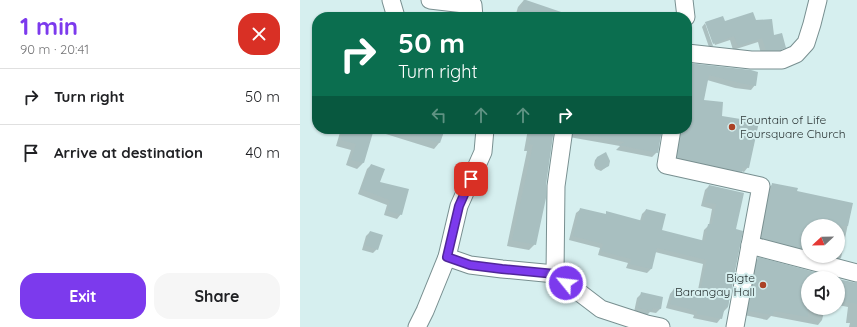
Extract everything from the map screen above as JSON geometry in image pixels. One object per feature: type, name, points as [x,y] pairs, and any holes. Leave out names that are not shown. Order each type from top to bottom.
[{"type":"street","points":[[391,0],[395,12]]},
{"type":"street","points":[[430,0],[473,6],[474,12]]},
{"type":"street","points":[[684,0],[685,12]]},
{"type":"street","points":[[692,54],[751,60],[782,60],[796,54],[806,43],[818,0]]},
{"type":"street","points":[[417,327],[447,257],[459,206],[483,152],[485,134]]},
{"type":"street","points":[[555,274],[556,186],[563,134]]},
{"type":"street","points":[[671,134],[666,165],[761,186],[735,327]]},
{"type":"street","points":[[750,246],[857,273]]},
{"type":"street","points":[[447,257],[470,265],[555,274],[601,309],[661,327]]},
{"type":"building","points":[[524,0],[526,0],[561,12],[520,12]]},
{"type":"building","points":[[753,12],[756,20],[772,19],[774,35],[782,33],[786,48],[780,50],[766,50],[762,38],[738,46],[734,36],[713,44],[705,22],[723,16],[725,21]]},
{"type":"building","points":[[692,63],[758,72],[756,86],[709,75],[704,100],[723,102],[722,116],[759,122],[749,168],[743,167],[742,172],[677,157],[681,134],[692,134]]},
{"type":"building","points":[[343,134],[373,134],[364,163],[351,160],[356,144],[341,140]]},
{"type":"building","points":[[410,134],[443,134],[440,143]]},
{"type":"building","points":[[532,134],[553,134],[546,185],[546,198],[536,245],[512,240],[533,145],[529,144]]},
{"type":"building","points":[[661,134],[658,153],[619,145],[625,142],[589,135]]},
{"type":"building","points":[[606,152],[610,161],[609,166],[603,169],[598,167],[595,162],[597,157]]},
{"type":"building","points":[[371,164],[385,169],[380,182],[409,189],[402,215],[388,211],[390,200],[361,189]]},
{"type":"building","points":[[772,183],[798,188],[797,191],[853,203],[848,226],[845,226],[845,219],[801,219],[801,248],[762,238]]},
{"type":"building","points":[[709,185],[744,193],[736,229],[743,231],[728,307],[725,307],[722,319],[697,314],[697,311],[670,304],[674,288],[699,295],[707,260],[657,248],[652,269],[630,264],[631,259],[601,251],[603,244],[573,236],[580,208],[606,214],[606,211],[643,221],[646,209],[666,214],[662,230],[705,241],[708,224],[712,224],[716,204],[705,202]]},
{"type":"building","points":[[370,231],[383,235],[378,250],[365,245]]},
{"type":"building","points":[[758,257],[811,271],[801,271],[801,315],[808,315],[808,317],[774,311],[773,315],[748,311]]},
{"type":"building","points":[[845,280],[857,283],[857,304],[845,301]]},
{"type":"building","points":[[641,292],[663,297],[661,309],[653,308],[652,311],[638,308]]},
{"type":"place","name":"Fountain of Life Foursquare Church","points":[[732,127]]},
{"type":"place","name":"Bigte Barangay Hall","points":[[763,285]]},
{"type":"route","points":[[471,179],[459,206],[447,257],[470,265],[555,274],[566,283]]}]
